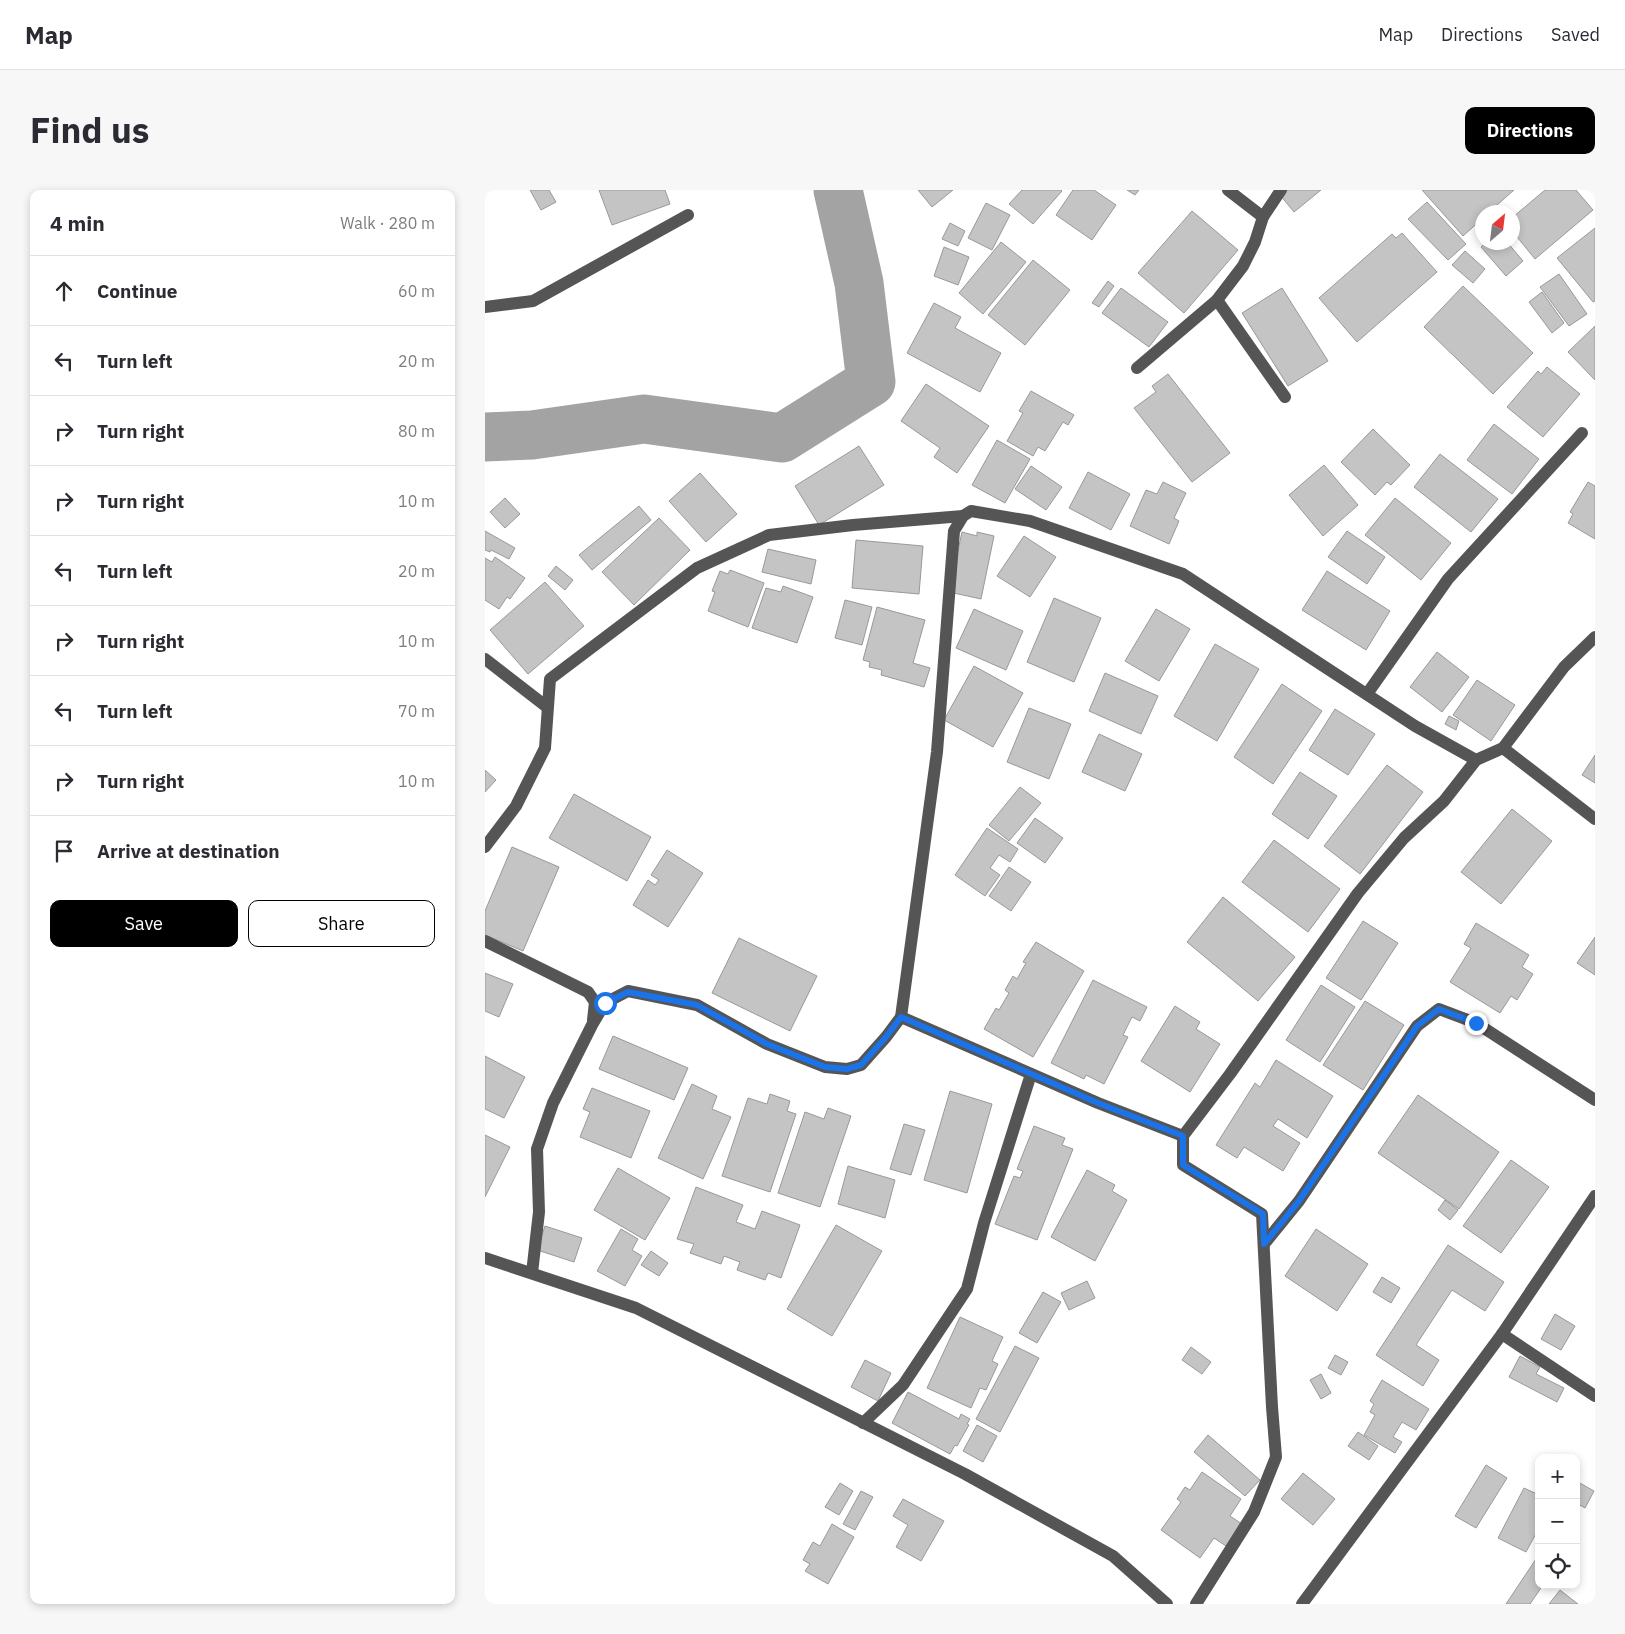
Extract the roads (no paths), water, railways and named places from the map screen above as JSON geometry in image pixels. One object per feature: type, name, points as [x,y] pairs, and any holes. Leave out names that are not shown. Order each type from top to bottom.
[{"type":"street","points":[[1228,190],[1263,217]]},
{"type":"street","points":[[1137,368],[1217,300],[1243,266],[1255,242],[1263,217],[1281,190]]},
{"type":"street","points":[[485,307],[533,301],[688,215]]},
{"type":"street","points":[[1217,300],[1285,397]]},
{"type":"street","points":[[1367,694],[1448,579],[1582,432]]},
{"type":"street","points":[[485,847],[516,806],[545,748],[550,678],[697,568],[769,535],[853,525],[963,516],[971,511],[1030,521],[1183,574],[1415,726],[1476,760]]},
{"type":"street","points":[[532,1273],[539,1212],[537,1149],[553,1103],[605,1003],[628,992],[697,1005],[767,1044],[825,1067],[847,1069],[861,1065],[901,1017],[937,752],[954,532],[963,516]]},
{"type":"street","points":[[1196,1604],[1254,1512],[1277,1457],[1271,1407],[1263,1214],[1183,1165],[1183,1136],[1230,1074],[1358,893],[1404,838],[1444,801],[1476,760],[1503,748],[1564,667],[1595,637]]},
{"type":"street","points":[[485,659],[547,707]]},
{"type":"street","points":[[1503,748],[1595,819]]},
{"type":"street","points":[[485,941],[588,992],[595,1002],[592,1025]]},
{"type":"street","points":[[1264,1244],[1299,1201],[1417,1026],[1439,1009],[1476,1023],[1595,1100]]},
{"type":"street","points":[[901,1017],[1098,1103],[1183,1136]]},
{"type":"street","points":[[863,1423],[903,1385],[967,1289],[984,1222],[1031,1074]]},
{"type":"street","points":[[1302,1604],[1503,1334],[1595,1196]]},
{"type":"street","points":[[485,1258],[636,1308],[965,1474],[1113,1556],[1167,1604]]},
{"type":"street","points":[[1503,1334],[1595,1396]]},
{"type":"waterway","points":[[485,437],[532,435],[644,419],[782,438],[871,382],[859,283],[838,190]]}]
